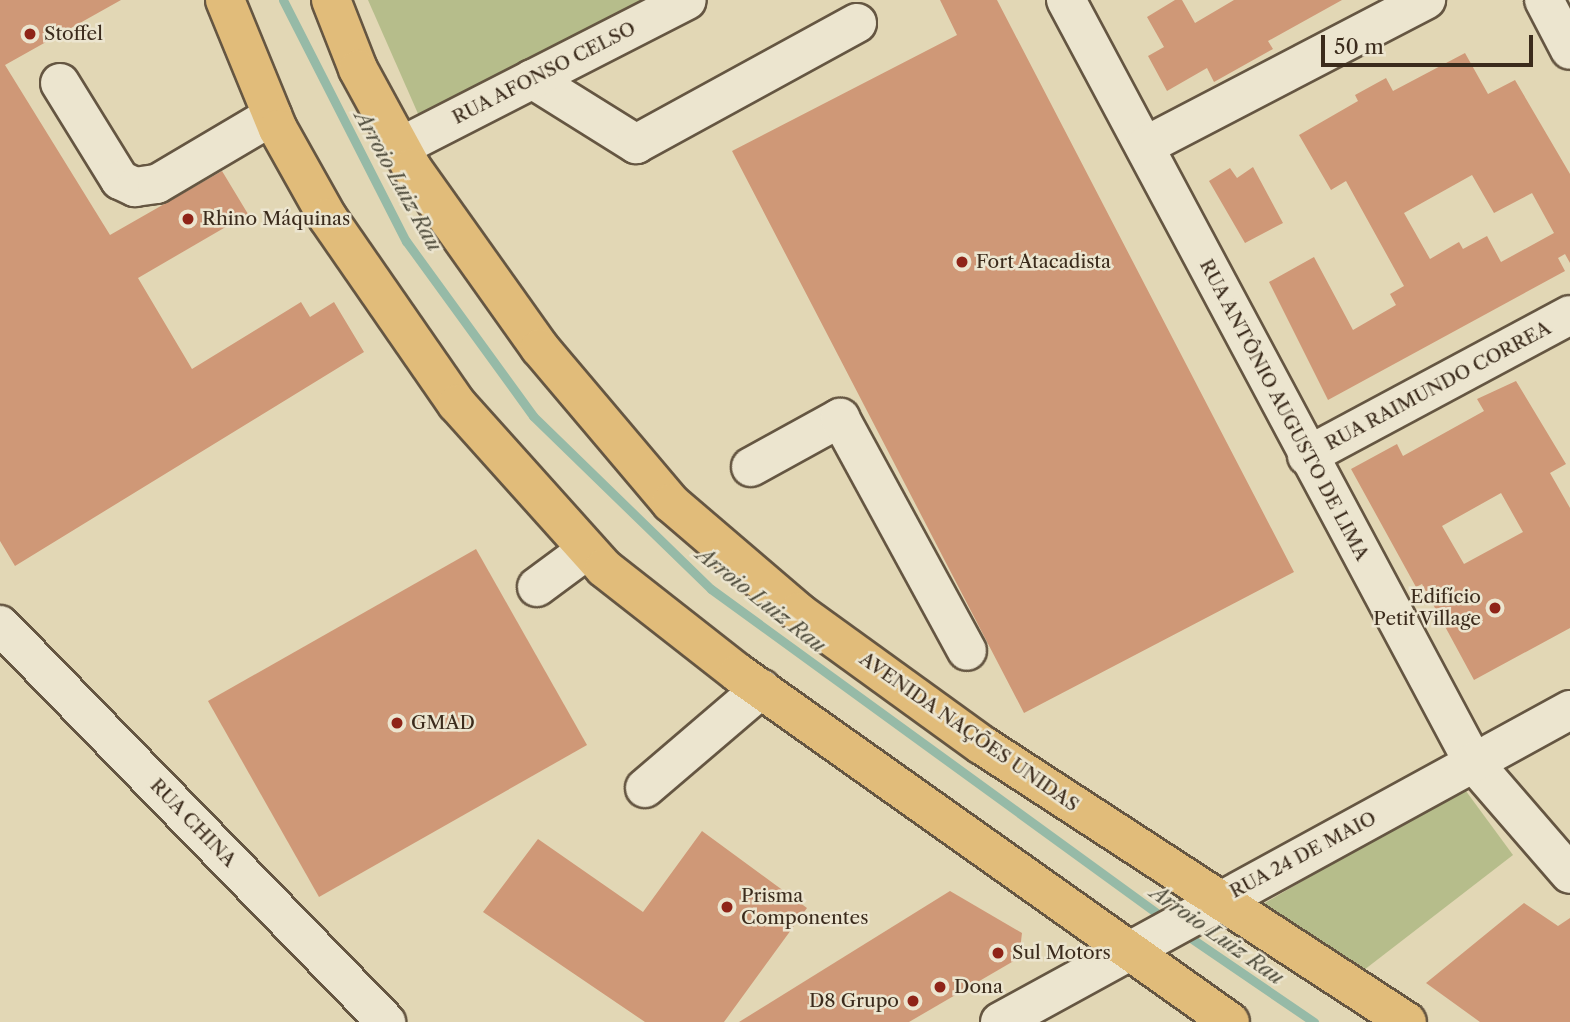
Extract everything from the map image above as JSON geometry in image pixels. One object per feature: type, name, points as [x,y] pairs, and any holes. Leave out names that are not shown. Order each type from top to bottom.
[{"type":"main road","points":[[225,0],[272,116],[328,218],[457,404],[604,568],[761,688],[1127,953],[1230,1022]]},
{"type":"main road","name":"AVENIDA NAÇÕES UNIDAS","points":[[331,0],[358,69],[400,147],[540,348],[671,503],[798,612],[982,746],[1407,1022]]},
{"type":"street","name":"RUA AFONSO CELSO","points":[[400,147],[687,0]]},
{"type":"street","name":"RUA ANTÔNIO AUGUSTO DE LIMA","points":[[1066,0],[1307,456],[1473,762],[1570,874]]},
{"type":"street","points":[[1145,146],[1426,0]]},
{"type":"street","points":[[1544,0],[1570,50]]},
{"type":"street","points":[[532,79],[636,144],[857,23]]},
{"type":"street","points":[[60,83],[120,180],[135,187],[157,184],[272,116]]},
{"type":"street","name":"RUA RAIMUNDO CORREA","points":[[1307,456],[1570,315]]},
{"type":"street","points":[[751,467],[840,418],[967,651]]},
{"type":"street","points":[[537,587],[587,550]]},
{"type":"street","name":"RUA CHINA","points":[[0,625],[386,1022]]},
{"type":"street","points":[[645,788],[761,688]]},
{"type":"street","name":"RUA 24 DE MAIO","points":[[1000,1022],[1570,710]]},
{"type":"green space","points":[[368,0],[664,0],[423,125]]},
{"type":"green space","points":[[1463,787],[1513,855],[1364,970],[1263,904]]},
{"type":"building","points":[[0,0],[121,0],[5,65],[110,235],[222,171],[248,214],[138,278],[192,369],[301,302],[310,317],[334,302],[364,352],[15,566],[0,541]]},
{"type":"building","name":"Fort Atacadista","points":[[940,0],[997,0],[1294,572],[1024,713],[732,151],[957,35]]},
{"type":"building","points":[[1175,0],[1182,0],[1195,23],[1234,0],[1342,0],[1268,41],[1273,49],[1214,82],[1207,68],[1167,91],[1148,56],[1164,47],[1147,17]]},
{"type":"building","points":[[1465,53],[1488,94],[1515,80],[1570,174],[1570,263],[1565,254],[1558,258],[1565,271],[1328,400],[1269,282],[1314,257],[1353,330],[1396,305],[1390,294],[1404,286],[1346,181],[1331,190],[1299,135],[1358,101],[1355,95],[1386,78],[1393,91]],"holes":[[[1472,175],[1494,213],[1532,193],[1554,233],[1501,262],[1487,236],[1463,249],[1459,242],[1430,259],[1404,213]]]},
{"type":"building","points":[[1253,167],[1283,223],[1245,243],[1209,181],[1230,168],[1237,178]]},
{"type":"building","points":[[1516,381],[1566,464],[1550,473],[1570,508],[1570,628],[1474,680],[1422,584],[1416,587],[1351,469],[1397,444],[1403,456],[1484,411],[1477,399]],"holes":[[[1501,493],[1523,532],[1464,564],[1442,526]]]},
{"type":"building","name":"GMAD","points":[[476,549],[587,745],[319,897],[208,701]]},
{"type":"building","points":[[702,831],[807,908],[724,1022],[645,1022],[483,912],[538,839],[643,912]]},
{"type":"building","points":[[950,891],[1022,933],[1019,958],[909,1022],[739,1022]]},
{"type":"building","points":[[1524,903],[1558,926],[1570,918],[1570,1022],[1480,1022],[1426,983]]},
{"type":"waterway","name":"Arroio Luiz Rau","points":[[283,0],[406,241],[533,416],[711,589],[1165,919]]},
{"type":"waterway","name":"Arroio Luiz Rau","points":[[1182,932],[1314,1022]]},
{"type":"place","name":"Stoffel","points":[[30,34]]},
{"type":"place","name":"Rhino Máquinas","points":[[188,219]]},
{"type":"place","name":"Fort Atacadista","points":[[962,262]]},
{"type":"place","name":"Edifício Petit Village","points":[[1495,608]]},
{"type":"place","name":"GMAD","points":[[397,723]]},
{"type":"place","name":"Prisma Componentes","points":[[727,907]]},
{"type":"place","name":"Sul Motors","points":[[998,953]]},
{"type":"place","name":"Dona","points":[[940,987]]},
{"type":"place","name":"D8 Grupo","points":[[913,1001]]}]
